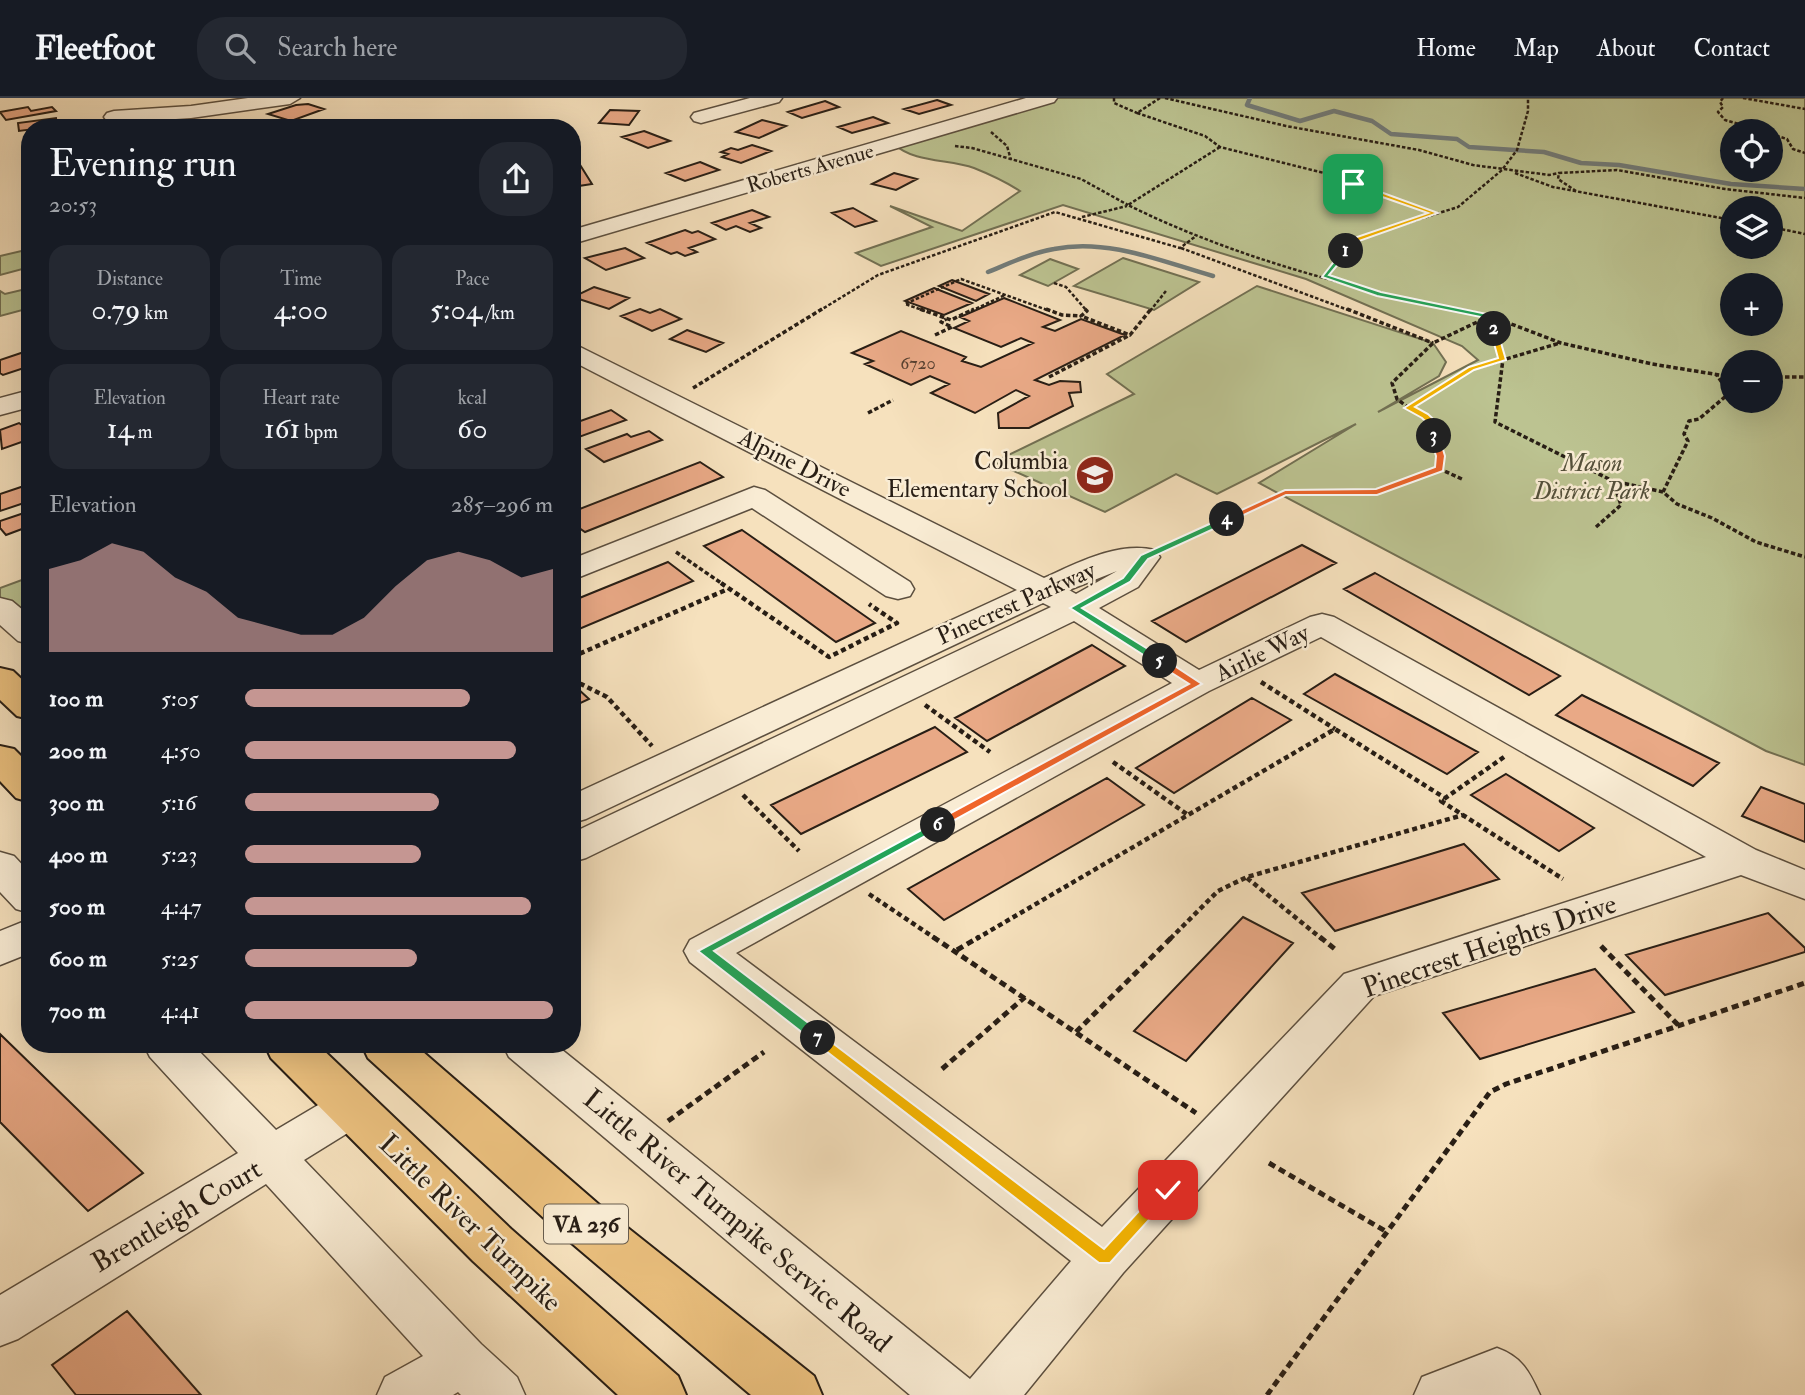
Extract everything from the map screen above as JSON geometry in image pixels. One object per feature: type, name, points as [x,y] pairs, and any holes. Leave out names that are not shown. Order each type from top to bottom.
[{"type":"main road","points":[[0,679],[21,699]]},
{"type":"main road","points":[[0,758],[21,780]]},
{"type":"main road","name":"Little River Turnpike","points":[[296,1053],[502,1254],[657,1395]]},
{"type":"main road","name":"VA 236","points":[[394,1053],[511,1160],[689,1312],[794,1395]]},
{"type":"street","points":[[117,114],[201,111],[290,98]]},
{"type":"street","points":[[701,117],[772,98]]},
{"type":"street","name":"Roberts Avenue","points":[[581,234],[1047,98]]},
{"type":"street","name":"Alpine Drive","points":[[581,356],[1043,590],[1197,684]]},
{"type":"street","points":[[0,407],[21,401]]},
{"type":"street","points":[[581,565],[754,496],[898,589]]},
{"type":"street","name":"Pinecrest Parkway","points":[[581,806],[1101,564],[1144,557]]},
{"type":"street","name":"Pinecrest Parkway","points":[[581,845],[1075,608],[1127,580],[1144,557]]},
{"type":"street","points":[[0,608],[21,626]]},
{"type":"street","name":"Airlie Way","points":[[1105,1258],[705,951],[1197,684],[1322,624],[1742,860]]},
{"type":"street","points":[[1742,860],[1805,886]]},
{"type":"street","name":"Pinecrest Heights Drive","points":[[990,1395],[1105,1258],[1359,985],[1742,860]]},
{"type":"street","points":[[0,866],[21,889]]},
{"type":"street","points":[[0,950],[21,939]]},
{"type":"street","points":[[174,1053],[480,1378]]},
{"type":"street","name":"Little River Turnpike Service Road","points":[[535,1053],[950,1395]]},
{"type":"street","name":"Brentleigh Court","points":[[0,1323],[351,1108]]},
{"type":"street","points":[[1441,1395],[1497,1372],[1513,1395]]},
{"type":"street","points":[[404,1395],[480,1378]]},
{"type":"path","points":[[1114,98],[1114,103],[1205,136],[1220,146],[1324,173],[1435,213]]},
{"type":"path","points":[[1137,113],[1160,98]]},
{"type":"path","points":[[1165,98],[1503,170],[1553,187],[1720,218]]},
{"type":"path","points":[[1325,275],[1335,266],[1353,240],[1458,207],[1503,170],[1517,150],[1528,111],[1528,98]]},
{"type":"path","points":[[1723,98],[1720,102],[1723,107],[1718,112],[1724,119]]},
{"type":"path","points":[[1743,98],[1805,109]]},
{"type":"path","points":[[973,120],[1007,146],[1011,160]]},
{"type":"path","points":[[1783,138],[1787,139],[1793,149],[1805,153]]},
{"type":"path","points":[[900,141],[972,148],[1081,179],[1160,222],[1256,256],[1380,294],[1490,316],[1561,343],[1652,364],[1720,375]]},
{"type":"path","points":[[1079,218],[1128,205],[1220,146]]},
{"type":"path","points":[[1503,170],[1625,172],[1748,192],[1805,198]]},
{"type":"path","points":[[1559,173],[1561,181],[1576,191]]},
{"type":"path","points":[[1545,183],[1556,184],[1561,181]]},
{"type":"path","points":[[687,392],[878,275],[1055,212],[1180,248],[1433,343]]},
{"type":"path","points":[[1783,230],[1805,234]]},
{"type":"path","points":[[1180,248],[1197,235]]},
{"type":"path","points":[[1005,295],[951,320],[905,304],[961,279],[1062,315],[1081,316],[1130,335]]},
{"type":"path","points":[[1054,283],[1066,287],[1087,312],[1081,316]]},
{"type":"path","points":[[1049,377],[1130,335],[1166,291]]},
{"type":"path","points":[[1440,469],[1441,456],[1434,436],[1443,432],[1425,416],[1397,399],[1392,383],[1433,343],[1490,316]]},
{"type":"path","points":[[1490,316],[1503,359],[1495,422],[1613,481],[1663,492],[1677,504],[1712,518],[1756,542],[1805,558]]},
{"type":"path","points":[[935,335],[952,327],[941,322],[947,319]]},
{"type":"path","points":[[1409,408],[1472,369],[1561,343]]},
{"type":"path","points":[[1663,492],[1688,441],[1684,434],[1689,421],[1699,419],[1726,396],[1726,388],[1716,374]]},
{"type":"path","points":[[1783,377],[1805,377]]},
{"type":"path","points":[[867,413],[893,400]]},
{"type":"path","points":[[1144,557],[1285,493],[1377,492],[1440,469],[1464,480]]},
{"type":"path","points":[[1596,527],[1621,505],[1613,481]]},
{"type":"path","points":[[687,547],[675,552],[829,657],[897,624],[863,600]]},
{"type":"path","points":[[581,653],[729,588]]},
{"type":"path","points":[[1261,682],[1445,798]]},
{"type":"path","points":[[581,684],[607,697],[656,750]]},
{"type":"path","points":[[923,704],[990,752]]},
{"type":"path","points":[[957,950],[1335,729]]},
{"type":"path","points":[[1505,756],[1441,801],[1563,879]]},
{"type":"path","points":[[1113,762],[1188,815]]},
{"type":"path","points":[[740,792],[799,851]]},
{"type":"path","points":[[1076,1032],[1218,891],[1247,877],[1463,815]]},
{"type":"path","points":[[1247,877],[1336,950]]},
{"type":"path","points":[[863,890],[957,950],[1202,1117]]},
{"type":"path","points":[[1601,946],[1679,1026]]},
{"type":"path","points":[[1267,1395],[1490,1092],[1506,1084],[1805,984]]},
{"type":"path","points":[[942,1069],[1025,997]]},
{"type":"path","points":[[659,1128],[764,1052]]},
{"type":"path","points":[[1269,1163],[1387,1232]]},
{"type":"green space","name":"Mason District Park","points":[[1056,98],[1805,98],[1805,765],[1766,751],[1259,483],[1356,424],[1217,494],[1176,474],[1105,512],[994,462],[1134,394],[1107,374],[1257,286],[1433,343],[1446,362],[1439,376],[1378,412],[1478,360],[1462,346],[1306,279],[1063,205],[881,266],[856,253],[932,227],[890,206],[962,231],[1020,191],[974,168],[922,158],[894,144]]},
{"type":"green space","points":[[21,251],[21,269],[0,275],[0,256]]},
{"type":"green space","points":[[1123,258],[1199,282],[1154,310],[1074,286]]},
{"type":"green space","points":[[1050,259],[1078,269],[1048,286],[1020,275]]},
{"type":"green space","points":[[21,290],[21,310],[0,316],[0,291],[5,294]]},
{"type":"green space","points":[[21,580],[21,617],[11,621],[0,612],[0,588]]},
{"type":"building","points":[[937,100],[951,105],[919,114],[904,109]]},
{"type":"building","points":[[825,101],[839,107],[802,118],[788,112]]},
{"type":"building","points":[[308,104],[324,109],[296,119],[268,114]]},
{"type":"building","points":[[28,107],[31,111],[52,107],[56,111],[6,120],[0,112]]},
{"type":"building","points":[[610,110],[639,111],[629,125],[599,123]]},
{"type":"building","points":[[873,117],[888,123],[852,133],[838,127]]},
{"type":"building","points":[[762,120],[786,126],[759,138],[736,132]]},
{"type":"building","points":[[644,131],[670,141],[648,148],[622,137]]},
{"type":"building","points":[[752,145],[771,151],[741,163],[722,157],[728,154],[721,152],[731,148],[738,150]]},
{"type":"building","points":[[700,162],[719,170],[685,181],[666,173]]},
{"type":"building","points":[[581,166],[592,184],[581,186]]},
{"type":"building","points":[[894,173],[917,179],[896,190],[872,184]]},
{"type":"building","points":[[853,208],[876,221],[855,227],[832,213]]},
{"type":"building","points":[[752,210],[769,217],[750,223],[761,228],[750,232],[736,226],[726,230],[712,223]]},
{"type":"building","points":[[685,230],[692,233],[698,231],[715,239],[689,248],[697,252],[685,256],[677,252],[671,254],[647,243]]},
{"type":"building","points":[[625,248],[644,258],[606,270],[585,258]]},
{"type":"building","points":[[952,280],[989,294],[976,301],[939,286]]},
{"type":"building","points":[[594,287],[629,298],[609,309],[581,300],[581,293]]},
{"type":"building","points":[[934,288],[972,303],[944,315],[905,301]]},
{"type":"building","points":[[1004,298],[1060,320],[1043,327],[1055,331],[1081,319],[1125,335],[1035,380],[1049,385],[1060,381],[1080,382],[1081,392],[1069,393],[1073,406],[1029,428],[999,428],[998,413],[1029,396],[1016,390],[975,413],[931,393],[949,384],[930,376],[911,385],[865,364],[873,361],[852,353],[901,331],[966,357],[962,361],[981,367],[1033,343],[1021,338],[1001,347],[954,328],[969,321],[960,317]]},
{"type":"building","points":[[640,309],[650,313],[660,309],[681,319],[652,331],[621,316]]},
{"type":"building","points":[[687,330],[723,343],[706,352],[670,339]]},
{"type":"building","points":[[21,353],[21,369],[3,375],[0,373],[0,360]]},
{"type":"building","points":[[611,410],[626,420],[581,436],[581,421]]},
{"type":"building","points":[[19,423],[21,442],[2,449],[0,430]]},
{"type":"building","points":[[649,431],[662,440],[604,462],[586,449],[627,434],[631,437]]},
{"type":"building","points":[[700,462],[723,477],[585,532],[581,529],[581,508]]},
{"type":"building","points":[[21,487],[21,504],[0,511],[0,494]]},
{"type":"building","points":[[21,514],[21,529],[6,535],[0,528],[0,521]]},
{"type":"building","points":[[742,530],[875,623],[836,642],[704,546]]},
{"type":"building","points":[[1302,545],[1336,563],[1186,642],[1152,621]]},
{"type":"building","points":[[668,562],[693,581],[581,628],[581,597]]},
{"type":"building","points":[[1375,573],[1560,676],[1529,695],[1344,589]]},
{"type":"building","points":[[1092,645],[1125,666],[987,741],[955,718]]},
{"type":"building","points":[[1335,674],[1478,752],[1447,774],[1304,694]]},
{"type":"building","points":[[581,692],[589,699],[581,703]]},
{"type":"building","points":[[1582,695],[1719,763],[1693,786],[1556,715]]},
{"type":"building","points":[[1252,698],[1291,720],[1174,793],[1136,768]]},
{"type":"building","points":[[935,727],[967,752],[801,834],[771,805]]},
{"type":"building","points":[[1506,774],[1594,828],[1559,851],[1471,795]]},
{"type":"building","points":[[1107,778],[1144,805],[944,920],[908,889]]},
{"type":"building","points":[[1761,787],[1805,804],[1805,842],[1742,816]]},
{"type":"building","points":[[1464,844],[1499,879],[1335,931],[1302,893]]},
{"type":"building","points":[[1768,913],[1805,948],[1805,952],[1665,995],[1626,955]]},
{"type":"building","points":[[1243,917],[1293,943],[1186,1061],[1134,1031]]},
{"type":"building","points":[[1595,969],[1634,1012],[1480,1059],[1443,1013]]},
{"type":"building","points":[[0,1034],[143,1173],[88,1211],[0,1122]]},
{"type":"building","points":[[127,1311],[201,1395],[76,1395],[52,1365]]},
{"type":"waterway","points":[[1250,98],[1247,105],[1300,121],[1334,111],[1372,121],[1391,134],[1457,139],[1469,147],[1544,152],[1581,163],[1619,165],[1731,184],[1805,189]]},
{"type":"waterway","points":[[988,272],[1045,251],[1074,246],[1135,253],[1213,276]]},
{"type":"place","name":"Columbia Elementary School","points":[[1095,475]]},
{"type":"route","points":[[1168,1190],[1105,1258],[705,951],[1197,684],[1075,608],[1127,580],[1144,557],[1285,493],[1377,492],[1440,469],[1441,456],[1434,436],[1443,432],[1425,416],[1409,408],[1472,369],[1503,359],[1490,316],[1380,294],[1325,275],[1335,266],[1353,240],[1435,213],[1353,184]]}]
